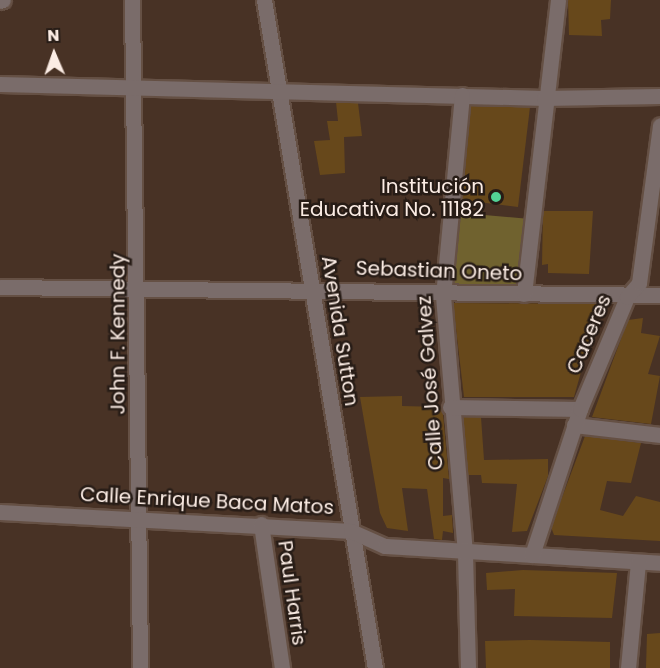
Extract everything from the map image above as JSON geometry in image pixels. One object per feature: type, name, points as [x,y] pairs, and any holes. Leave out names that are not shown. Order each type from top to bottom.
[{"type":"street","name":"John F. Kennedy","points":[[132,0],[137,86],[140,668]]},
{"type":"street","name":"Avenida Sutton","points":[[264,0],[375,668]]},
{"type":"street","points":[[524,294],[544,98],[558,0]]},
{"type":"street","points":[[0,84],[280,88],[544,98],[660,96]]},
{"type":"street","name":"Calle José Galvez","points":[[462,95],[443,296],[450,407],[465,553],[468,668]]},
{"type":"street","name":"Caceres","points":[[532,555],[580,409],[627,297],[639,283],[660,125]]},
{"type":"street","name":"Sebastian Oneto","points":[[0,287],[312,287],[443,296],[524,294],[627,297],[660,295]]},
{"type":"street","points":[[450,407],[580,409]]},
{"type":"street","points":[[574,425],[660,435]]},
{"type":"street","name":"Calle Enrique Baca Matos","points":[[0,512],[261,524],[351,531],[385,546],[465,553],[660,563]]},
{"type":"street","name":"Paul Harris","points":[[261,524],[282,668]]},
{"type":"street","points":[[628,668],[638,562]]},
{"type":"shaded area","points":[[450,212],[530,219],[524,294],[443,296]]},
{"type":"building","points":[[568,0],[611,0],[610,19],[601,20],[602,36],[569,35]]},
{"type":"building","points":[[336,102],[358,103],[362,136],[344,137],[345,173],[320,175],[314,141],[330,140],[327,121],[338,121]]},
{"type":"building","points":[[471,106],[530,107],[518,207],[462,200]]},
{"type":"building","points":[[543,211],[593,211],[589,274],[548,273],[548,264],[542,265]]},
{"type":"building","points":[[453,303],[600,304],[574,397],[464,397]]},
{"type":"building","points":[[643,318],[641,333],[660,336],[648,374],[660,376],[651,424],[592,417],[628,320]]},
{"type":"building","points":[[402,396],[402,406],[440,407],[443,414],[449,479],[443,478],[443,516],[452,515],[453,533],[443,531],[442,540],[434,539],[427,489],[402,488],[408,531],[387,528],[380,513],[360,397]]},
{"type":"building","points":[[463,417],[481,417],[484,460],[548,459],[548,476],[527,531],[512,532],[517,484],[482,483],[481,475],[468,475]]},
{"type":"building","points":[[585,436],[641,443],[631,483],[607,481],[600,510],[623,516],[636,496],[660,502],[660,541],[554,535],[551,527]]},
{"type":"building","points":[[523,570],[617,573],[612,618],[514,616],[515,589],[487,590],[486,573]]},
{"type":"building","points":[[660,633],[660,668],[646,668],[647,634]]},
{"type":"building","points":[[485,641],[610,642],[610,668],[486,668]]},
{"type":"place","name":"Institución Educativa No. 11182","points":[[496,197]]}]
